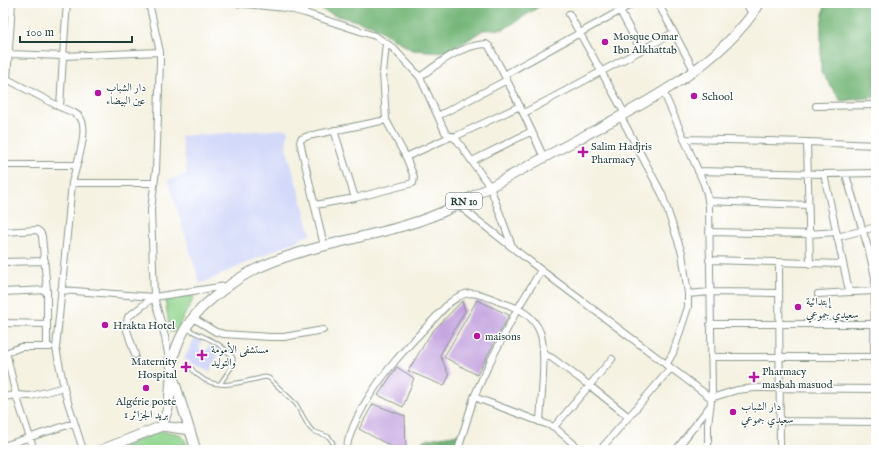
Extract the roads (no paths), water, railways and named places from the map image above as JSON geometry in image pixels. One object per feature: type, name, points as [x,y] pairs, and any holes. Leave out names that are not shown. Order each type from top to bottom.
[{"type":"main road","name":"RN 10","points":[[162,426],[168,408],[171,372],[176,346],[186,328],[204,305],[227,286],[250,272],[271,262],[324,246],[418,222],[458,205],[623,116],[683,79],[733,37],[760,3]]},
{"type":"main road","name":"RN 10","points":[[171,372],[196,450]]},
{"type":"main road","points":[[101,450],[162,426],[190,430]]},
{"type":"street","points":[[3,87],[7,79],[5,68],[9,54],[12,3]]},
{"type":"street","points":[[60,107],[67,3]]},
{"type":"street","points":[[149,3],[160,52],[160,84],[154,183],[150,210],[154,297],[165,337],[171,372]]},
{"type":"street","points":[[235,3],[286,8],[305,13],[375,36],[393,48],[420,78],[445,132],[453,137],[490,187],[513,248]]},
{"type":"street","points":[[438,116],[580,32],[634,3]]},
{"type":"street","points":[[658,3],[694,70]]},
{"type":"street","points":[[746,3],[752,14]]},
{"type":"street","points":[[620,11],[642,50]]},
{"type":"street","points":[[569,14],[602,72],[662,194],[682,253],[688,294],[687,312],[668,366],[629,417],[600,450]]},
{"type":"street","points":[[524,113],[673,33]]},
{"type":"street","points":[[315,205],[355,198],[413,183],[414,177],[406,157],[386,120],[383,73],[386,43]]},
{"type":"street","points":[[420,78],[436,65],[464,49],[476,44],[486,44],[506,77],[544,158]]},
{"type":"street","points":[[9,54],[63,56],[160,52]]},
{"type":"street","points":[[7,79],[78,115],[82,120],[82,143],[72,183],[56,348],[64,387],[83,450]]},
{"type":"street","points":[[663,91],[698,171],[707,194],[708,201],[711,357],[711,398],[708,450]]},
{"type":"street","points":[[816,106],[876,105]]},
{"type":"street","points":[[406,157],[520,106]]},
{"type":"street","points":[[324,246],[300,142],[302,138],[308,136],[386,120]]},
{"type":"street","points":[[334,130],[355,198]]},
{"type":"street","points":[[472,161],[532,131]]},
{"type":"street","points":[[684,139],[876,145]]},
{"type":"street","points":[[807,142],[810,264]]},
{"type":"street","points":[[3,165],[76,165]]},
{"type":"street","points":[[698,171],[846,175],[876,173]]},
{"type":"street","points":[[824,174],[850,292]]},
{"type":"street","points":[[846,175],[873,269],[876,291],[876,376]]},
{"type":"street","points":[[72,183],[154,183]]},
{"type":"street","points":[[708,201],[808,205]]},
{"type":"street","points":[[458,205],[541,270],[711,398]]},
{"type":"street","points":[[709,232],[836,234],[862,231],[876,227]]},
{"type":"street","points":[[3,232],[34,230],[40,232],[42,236],[47,290],[47,347]]},
{"type":"street","points":[[709,260],[843,264]]},
{"type":"street","points":[[3,262],[45,261]]},
{"type":"street","points":[[779,263],[780,450]]},
{"type":"street","points":[[458,450],[474,397],[488,366],[518,308],[541,270]]},
{"type":"street","points":[[61,290],[154,297],[227,286]]},
{"type":"street","points":[[3,292],[47,290]]},
{"type":"street","points":[[818,294],[876,291]]},
{"type":"street","points":[[688,294],[710,292],[779,293]]},
{"type":"street","points":[[346,450],[353,424],[380,378],[396,359],[452,301],[465,294],[473,294],[518,308],[527,314],[535,323],[540,332],[543,354],[540,422]]},
{"type":"street","points":[[135,355],[126,327],[128,317],[154,297]]},
{"type":"street","points":[[194,318],[216,332],[224,334],[284,337],[323,330]]},
{"type":"street","points":[[3,323],[47,324]]},
{"type":"street","points":[[710,324],[875,324]]},
{"type":"street","points":[[34,450],[4,353],[21,347],[56,348]]},
{"type":"street","points":[[543,354],[552,358],[629,417]]},
{"type":"street","points":[[711,357],[875,357]]},
{"type":"street","points":[[554,427],[612,359]]},
{"type":"street","points":[[3,397],[16,395],[30,396],[64,387]]},
{"type":"street","points":[[711,398],[747,388],[876,389]]},
{"type":"street","points":[[474,397],[554,427],[581,450]]},
{"type":"street","points":[[676,450],[710,406]]},
{"type":"street","points":[[780,422],[876,422]]},
{"type":"street","points":[[3,446],[74,423]]},
{"type":"lane","points":[[186,328],[218,343],[234,358],[233,365],[220,384]]},
{"type":"lane","points":[[190,367],[199,377],[209,382],[220,384],[234,385],[265,377],[269,378],[296,404],[309,427],[313,431],[329,437],[333,443]]},
{"type":"place","name":"Mosque Omar Ibn Alkhattab","points":[[605,42]]},
{"type":"place","name":"دار الشباب عين البيضاء","points":[[98,93]]},
{"type":"place","name":"School","points":[[694,96]]},
{"type":"place","name":"Salim Hadjris Pharmacy","points":[[583,152]]},
{"type":"place","name":"إبتدائية سعيدي جموعي","points":[[798,307]]},
{"type":"place","name":"Hrakta Hotel","points":[[105,325]]},
{"type":"place","name":"maisons","points":[[477,336]]},
{"type":"place","name":"مستشفى الأمومة والتوليد","points":[[202,355]]},
{"type":"place","name":"Maternity Hospital","points":[[186,367]]},
{"type":"place","name":"Pharmacy masbah masuod","points":[[754,377]]},
{"type":"place","name":"Algérie poste 1 بريد الجزائر","points":[[146,388]]},
{"type":"place","name":"دار الشباب سعيدي جموعي","points":[[733,412]]}]
